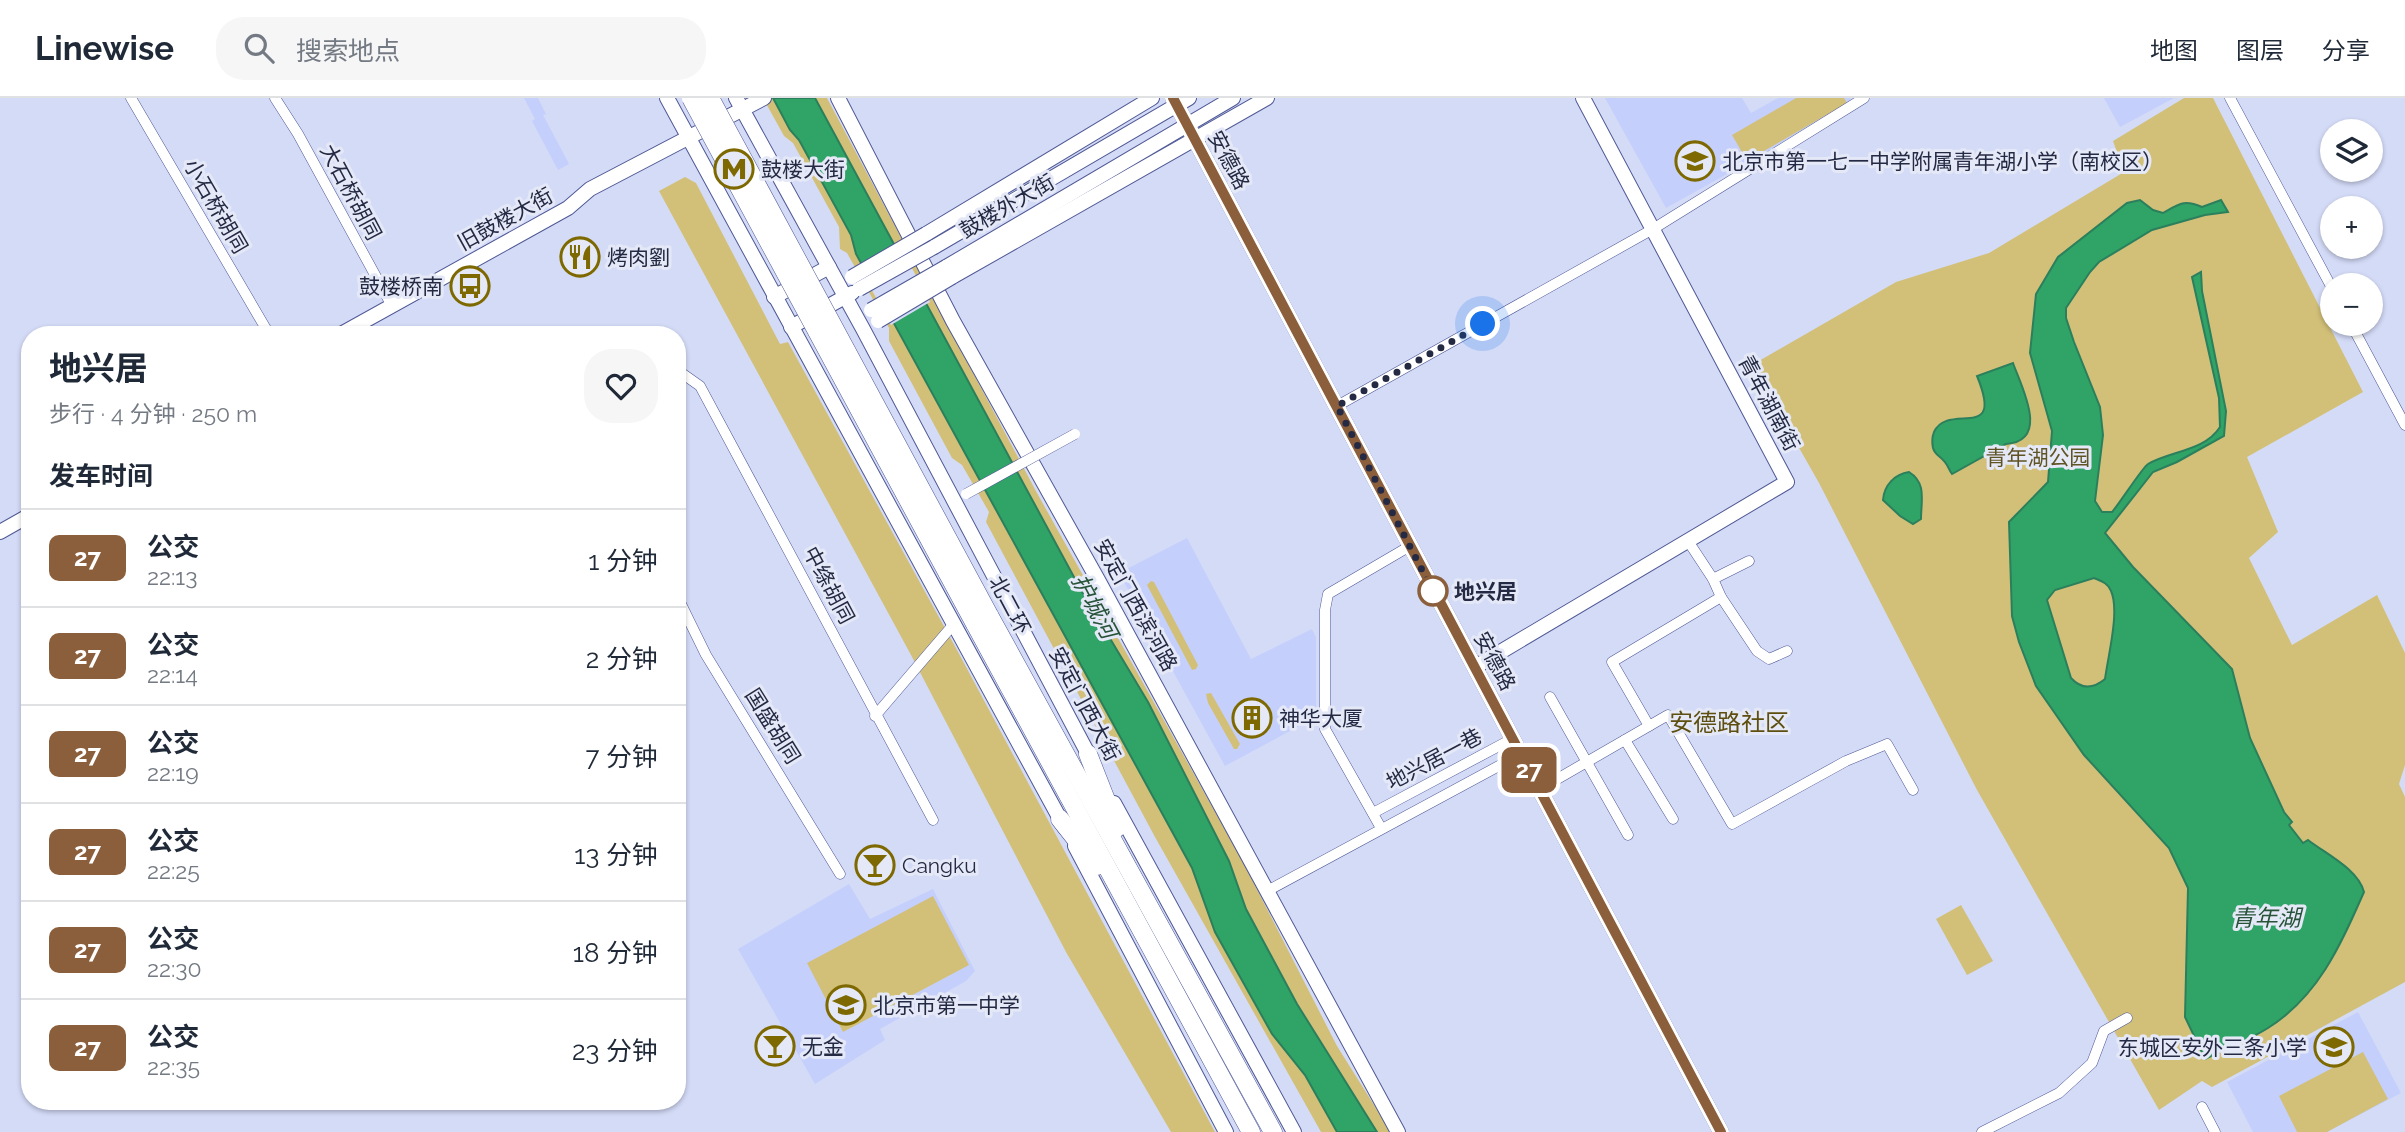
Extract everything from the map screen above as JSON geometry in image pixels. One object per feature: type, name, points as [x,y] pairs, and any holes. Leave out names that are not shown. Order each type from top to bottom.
[{"type":"highway","name":"北二环","points":[[691,98],[975,624],[1273,1132]]},
{"type":"highway","name":"北二环","points":[[710,98],[1136,902],[1251,1132]]},
{"type":"highway","points":[[1088,754],[1136,902]]},
{"type":"highway","points":[[1060,819],[1136,902]]},
{"type":"street","name":"小石桥胡同","points":[[131,98],[264,326]]},
{"type":"street","name":"大石桥胡同","points":[[275,98],[298,134],[392,306]]},
{"type":"street","points":[[667,98],[1060,819],[1226,1132]]},
{"type":"street","name":"安定门西滨河路","points":[[838,98],[953,321],[1098,579],[1398,1132]]},
{"type":"street","name":"鼓楼外大街","points":[[930,240],[1152,98]]},
{"type":"street","name":"鼓楼外大街","points":[[805,354],[949,272],[1233,98]]},
{"type":"street","name":"鼓楼外大街","points":[[949,272],[1196,140],[1267,98]]},
{"type":"street","name":"青年湖南街","points":[[1475,667],[1787,482],[1583,98]]},
{"type":"street","points":[[1337,406],[1653,229],[1864,98]]},
{"type":"street","points":[[2230,98],[2324,273]]},
{"type":"street","name":"旧鼓楼大街","points":[[356,326],[558,214],[590,189],[687,137],[740,104],[761,100]]},
{"type":"street","name":"鼓楼外大街","points":[[787,320],[1180,100]]},
{"type":"street","name":"安德路","points":[[1180,100],[1187,125],[1721,1132]]},
{"type":"street","name":"安定门西大街","points":[[740,104],[875,353],[960,497],[1088,754],[1294,1132]]},
{"type":"street","points":[[774,297],[829,267]]},
{"type":"street","points":[[2357,336],[2405,425]]},
{"type":"street","points":[[821,383],[875,353]]},
{"type":"street","name":"中绦胡同","points":[[686,376],[700,386],[933,820]]},
{"type":"street","points":[[960,497],[1074,434]]},
{"type":"street","points":[[0,531],[21,520]]},
{"type":"street","points":[[1688,541],[1756,651],[1769,659],[1787,650]]},
{"type":"street","points":[[1381,828],[1325,729],[1325,610],[1328,594],[1410,546]]},
{"type":"street","points":[[1713,579],[1749,561]]},
{"type":"street","points":[[1648,726],[1612,662],[1721,597]]},
{"type":"street","name":"国盛胡同","points":[[686,614],[706,655],[840,874]]},
{"type":"street","points":[[876,716],[953,625]]},
{"type":"street","points":[[1550,697],[1628,835]]},
{"type":"street","points":[[1540,789],[1668,715],[1732,824],[1846,761],[1887,744],[1913,790]]},
{"type":"street","name":"地兴居一巷","points":[[1373,813],[1512,739]]},
{"type":"street","points":[[1625,740],[1673,819]]},
{"type":"street","name":"地兴居一巷","points":[[1267,891],[1521,754]]},
{"type":"street","points":[[1982,1132],[2059,1093],[2092,1063],[2104,1031],[2127,1018]]},
{"type":"street","points":[[2202,1107],[2215,1132]]},
{"type":"shaded area","points":[[524,98],[538,98],[546,114],[543,115],[569,164],[558,170],[532,121],[535,119]]},
{"type":"shaded area","name":"北京市第一七一中学附属青年湖小学（南校区）","points":[[1605,98],[1742,98],[1751,113],[1778,98],[1850,98],[1853,104],[1666,208]]},
{"type":"shaded area","points":[[2104,98],[2174,98],[2120,127]]},
{"type":"shaded area","points":[[1187,538],[1251,659],[1312,629],[1316,637],[1316,717],[1225,766],[1119,573]]},
{"type":"shaded area","name":"北京市第一中学","points":[[849,884],[870,919],[933,889],[975,971],[966,981],[880,1029],[885,1040],[815,1084],[738,949]]},
{"type":"shaded area","name":"东城区安外三条小学","points":[[2358,1012],[2401,1093],[2327,1132],[2253,1132],[2227,1082]]},
{"type":"green space","points":[[763,98],[827,98],[1037,493],[1242,860],[1337,1046],[1391,1132],[1321,1132],[1155,837],[986,522],[989,512],[962,465],[952,458],[889,341],[889,328],[847,253],[840,249],[839,227],[793,143],[784,136]]},
{"type":"green space","points":[[1796,98],[1844,98],[1847,103],[1747,161],[1732,135]]},
{"type":"green space","name":"青年湖公园","points":[[2184,98],[2213,98],[2320,308],[2320,336],[2334,336],[2363,392],[2247,457],[2278,532],[2249,558],[2292,645],[2377,595],[2405,653],[2405,765],[2399,784],[2405,797],[2405,982],[2212,1087],[2202,1081],[2159,1110],[1977,790],[1819,483],[1752,365],[1896,282],[1989,253],[2124,172],[2113,141]]},
{"type":"green space","points":[[685,177],[696,183],[780,344],[788,342],[957,650],[1215,1132],[1171,1132],[1066,952],[911,655],[659,191]]},
{"type":"green space","points":[[1151,581],[1154,582],[1198,665],[1196,669],[1192,670],[1147,585]]},
{"type":"green space","points":[[1211,693],[1240,744],[1237,749],[1234,749],[1208,703],[1206,694]]},
{"type":"green space","points":[[933,896],[969,965],[843,1032],[807,963]]},
{"type":"green space","points":[[1961,905],[1993,961],[1967,975],[1936,919]]},
{"type":"green space","points":[[2363,1052],[2388,1099],[2327,1132],[2297,1132],[2279,1096]]},
{"type":"water","points":[[773,98],[815,98],[1081,590],[1148,702],[1229,861],[1246,909],[1297,1004],[1377,1132],[1337,1132],[1305,1075],[1272,1034],[1215,932],[1192,868],[856,254],[851,235]]},
{"type":"water","name":"青年湖","points":[[2140,200],[2153,210],[2163,213],[2182,204],[2191,203],[2202,207],[2221,200],[2228,212],[2205,215],[2152,230],[2099,262],[2066,308],[2066,318],[2074,342],[2100,407],[2103,435],[2095,501],[2102,512],[2112,512],[2148,464],[2206,441],[2220,427],[2219,398],[2192,277],[2201,272],[2202,291],[2226,411],[2224,436],[2153,472],[2105,533],[2133,567],[2232,669],[2250,738],[2284,812],[2292,822],[2289,825],[2303,843],[2308,840],[2348,869],[2361,884],[2364,892],[2337,949],[2315,985],[2301,1001],[2268,1028],[2205,1059],[2185,1017],[2188,888],[2169,848],[2084,755],[2036,686],[2012,616],[2009,522],[2048,482],[2052,431],[2030,353],[2036,294],[2058,257],[2127,203]],"holes":[[[2094,578],[2106,584],[2111,591],[2114,622],[2105,679],[2088,687],[2079,685],[2071,678],[2047,600],[2055,590]]]},
{"type":"water","points":[[2013,363],[2029,411],[2027,433],[2020,441],[2006,444],[1952,474],[1934,450],[1934,432],[1941,423],[1979,415],[1984,409],[1984,397],[1977,376]]},
{"type":"water","points":[[1909,472],[1915,476],[1922,493],[1921,519],[1913,524],[1883,500],[1891,481]]},
{"type":"pier","points":[[898,242],[930,302],[891,325],[858,265]]},
{"type":"bus line","name":"27","points":[[1173,98],[1721,1132]]},
{"type":"place","name":"北京市第一七一中学附属青年湖小学（南校区）","points":[[1695,161]]},
{"type":"place","name":"鼓楼大街","points":[[734,169]]},
{"type":"place","name":"烤肉劉","points":[[580,257]]},
{"type":"place","name":"鼓楼桥南","points":[[470,286]]},
{"type":"place","name":"地兴居","points":[[1433,591]]},
{"type":"place","name":"神华大厦","points":[[1252,718]]},
{"type":"place","name":"Cangku","points":[[875,865]]},
{"type":"place","name":"北京市第一中学","points":[[846,1005]]},
{"type":"place","name":"无金","points":[[775,1046]]},
{"type":"place","name":"东城区安外三条小学","points":[[2334,1047]]},
{"type":"district","name":"安德路社区","points":[[1729,722]]},
{"type":"route","points":[[1433,591],[1337,406],[1483,324]]},
{"type":"water label","name":"护城河","points":[[1095,606]]}]
